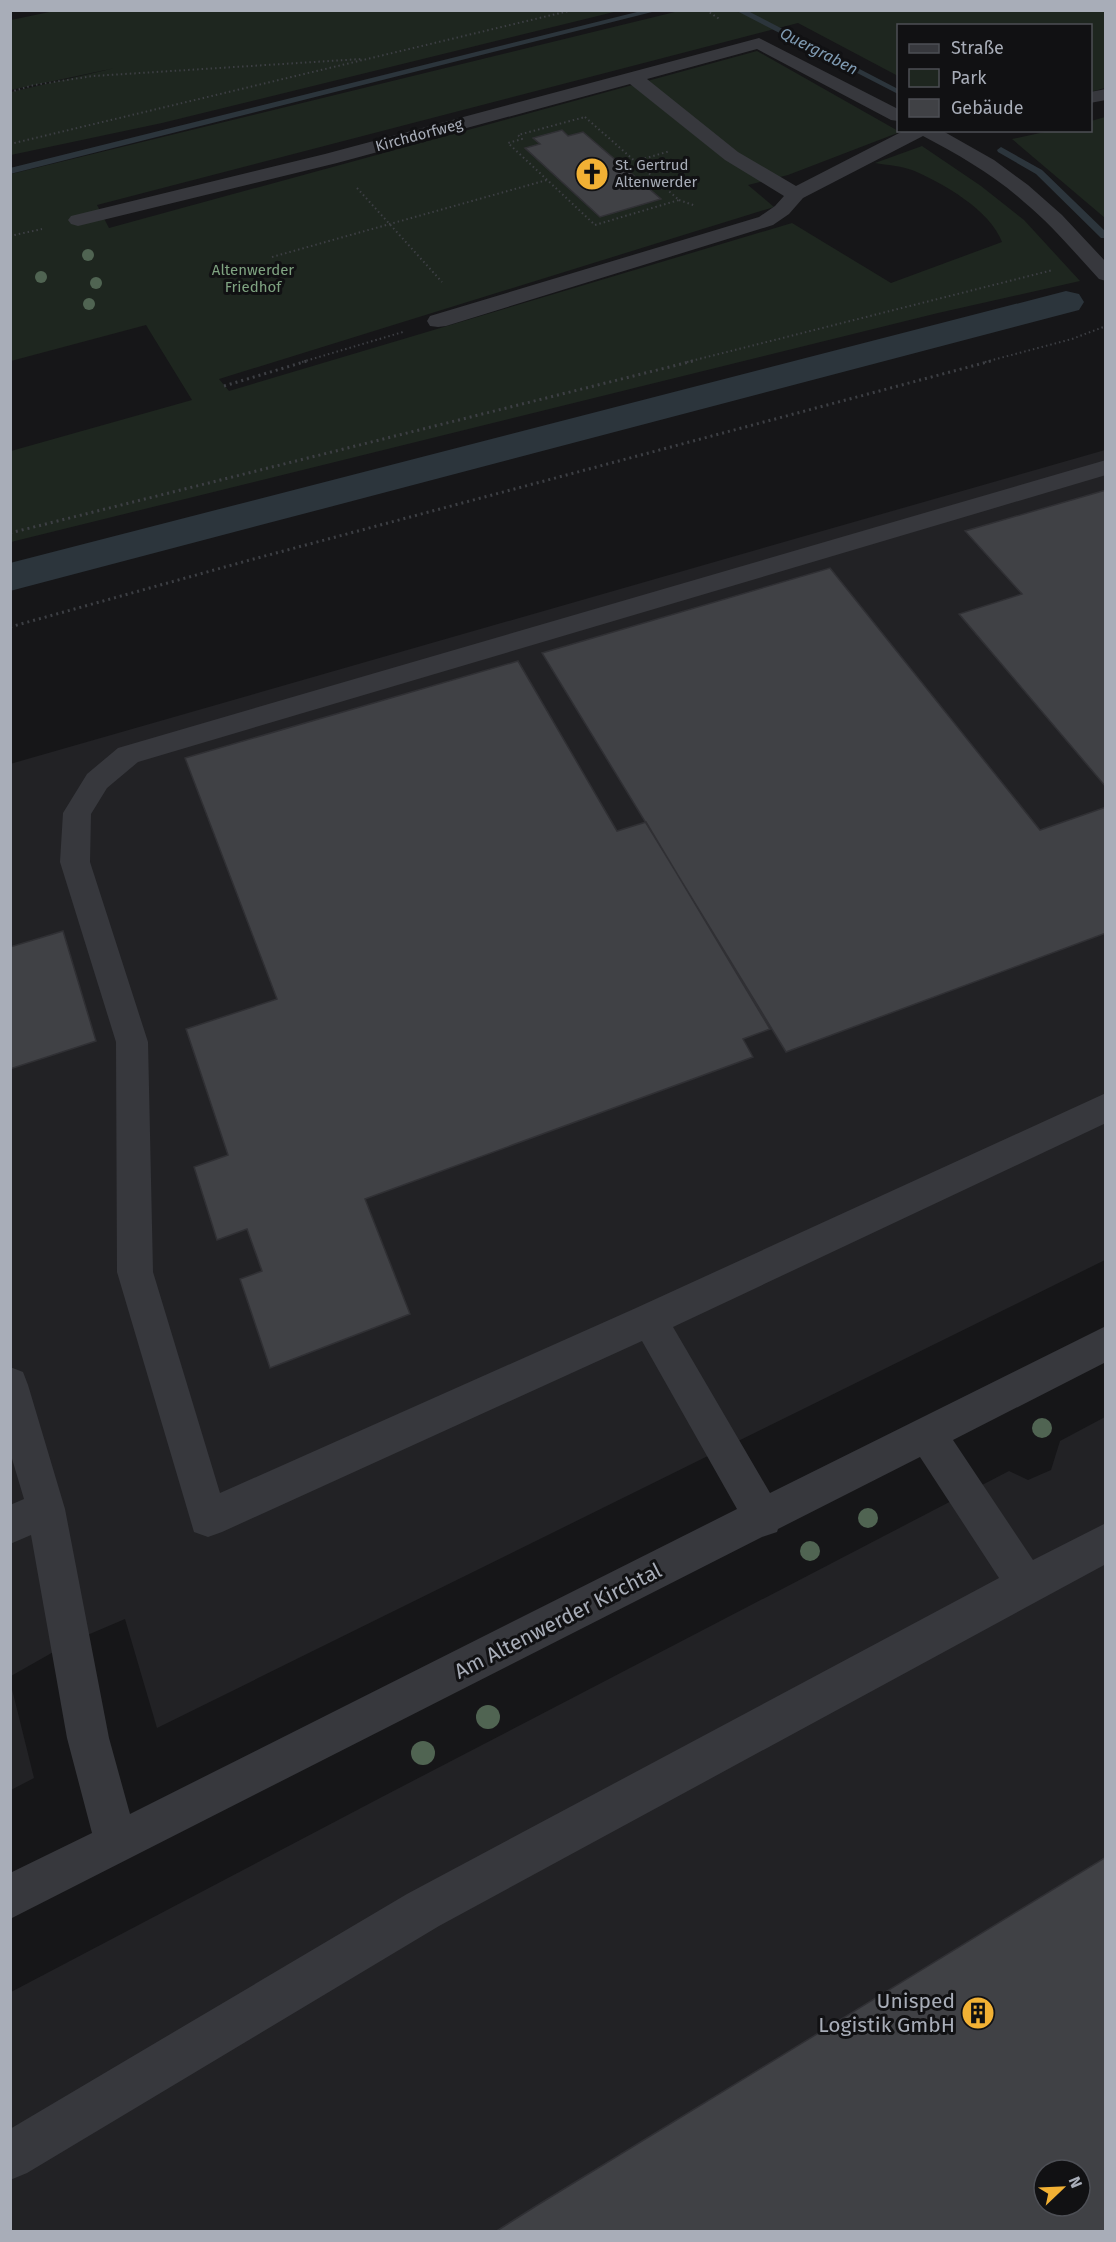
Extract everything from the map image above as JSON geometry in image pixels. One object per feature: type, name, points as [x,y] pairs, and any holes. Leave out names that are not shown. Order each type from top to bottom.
[{"type":"street","name":"Kirchdorfweg","points":[[78,220],[330,159],[759,43],[897,115]]},
{"type":"street","points":[[633,77],[732,157],[766,181],[796,195]]},
{"type":"street","points":[[438,321],[766,221],[782,210],[796,195],[916,132]]},
{"type":"street","points":[[930,132],[1021,188],[1061,225],[1106,275]]},
{"type":"street","points":[[945,140],[968,132]]},
{"type":"street","points":[[1106,467],[128,755],[97,781],[77,813],[75,862],[132,1042],[135,1272],[208,1518],[649,1320],[1106,1107]]},
{"type":"street","points":[[649,1320],[763,1518]]},
{"type":"street","name":"Am Altenwerder Kirchtal","points":[[10,1897],[1106,1343]]},
{"type":"street","points":[[10,1385],[46,1509],[88,1738],[116,1843]]},
{"type":"street","points":[[927,1434],[1027,1586]]},
{"type":"street","points":[[10,1525],[46,1509]]},
{"type":"street","points":[[10,2156],[423,1910],[1106,1542]]},
{"type":"path","points":[[10,144],[573,10]]},
{"type":"path","points":[[10,92],[34,85],[93,76],[374,58]]},
{"type":"path","points":[[585,117],[680,200],[636,213],[594,225],[508,143],[522,139],[518,135],[585,117]]},
{"type":"path","points":[[330,159],[469,311]]},
{"type":"path","points":[[272,258],[548,180]]},
{"type":"path","points":[[631,208],[636,213]]},
{"type":"path","points":[[10,533],[1091,260]]},
{"type":"path","points":[[224,386],[438,321]]},
{"type":"path","points":[[10,627],[262,556],[1072,339],[1106,326]]},
{"type":"shaded area","points":[[1105,450],[1105,1260],[157,1728],[125,1619],[71,1642],[11,1676],[10,764]]},
{"type":"shaded area","points":[[1105,1417],[1105,2231],[11,2232],[11,1992],[1009,1471],[1028,1480],[1051,1470],[1060,1441]]},
{"type":"shaded area","points":[[10,1681],[34,1778],[11,1790],[10,1790]]},
{"type":"green space","points":[[59,10],[618,11],[162,123],[11,155],[11,92],[115,68],[11,90],[11,20]]},
{"type":"green space","name":"Altenwerder Friedhof","points":[[679,11],[1105,11],[1105,88],[1092,92],[1092,24],[897,24],[897,75],[798,23],[97,205],[109,228],[757,51],[900,132],[788,175],[748,185],[774,207],[219,379],[229,391],[792,223],[891,283],[1002,242],[987,219],[951,190],[912,170],[875,163],[922,146],[981,186],[1024,220],[1080,281],[938,313],[11,542],[11,451],[192,400],[146,325],[11,361],[11,174]]},
{"type":"green space","points":[[1106,117],[1105,218],[1012,139],[1044,132],[1092,132],[1092,121]]},
{"type":"building","name":"St. Gertrud Altenwerder","points":[[562,130],[568,136],[583,132],[661,199],[600,217],[525,148],[540,144],[533,138]]},
{"type":"building","points":[[1106,490],[1106,787],[959,614],[1022,594],[965,531]]},
{"type":"building","points":[[830,568],[1040,830],[1106,807],[1106,933],[786,1052],[542,653]]},
{"type":"building","points":[[518,661],[617,831],[646,822],[770,1029],[743,1039],[753,1057],[365,1199],[410,1314],[270,1368],[240,1279],[262,1271],[247,1229],[217,1240],[194,1167],[228,1155],[186,1029],[277,999],[185,758]]},
{"type":"building","points":[[63,931],[96,1041],[10,1069],[10,947]]},
{"type":"building","name":"Unisped Logistik GmbH","points":[[1106,1857],[1106,2232],[495,2232],[536,2206]]},
{"type":"waterway","points":[[10,171],[656,10]]},
{"type":"waterway","name":"Quergraben","points":[[739,10],[897,91]]},
{"type":"waterway","name":"Quergraben","points":[[1001,150],[1039,172],[1104,236]]},
{"type":"waterway","points":[[10,577],[1066,302]]},
{"type":"place","name":"St. Gertrud Altenwerder","points":[[592,174]]},
{"type":"place","name":"Unisped Logistik GmbH","points":[[978,2013]]}]
